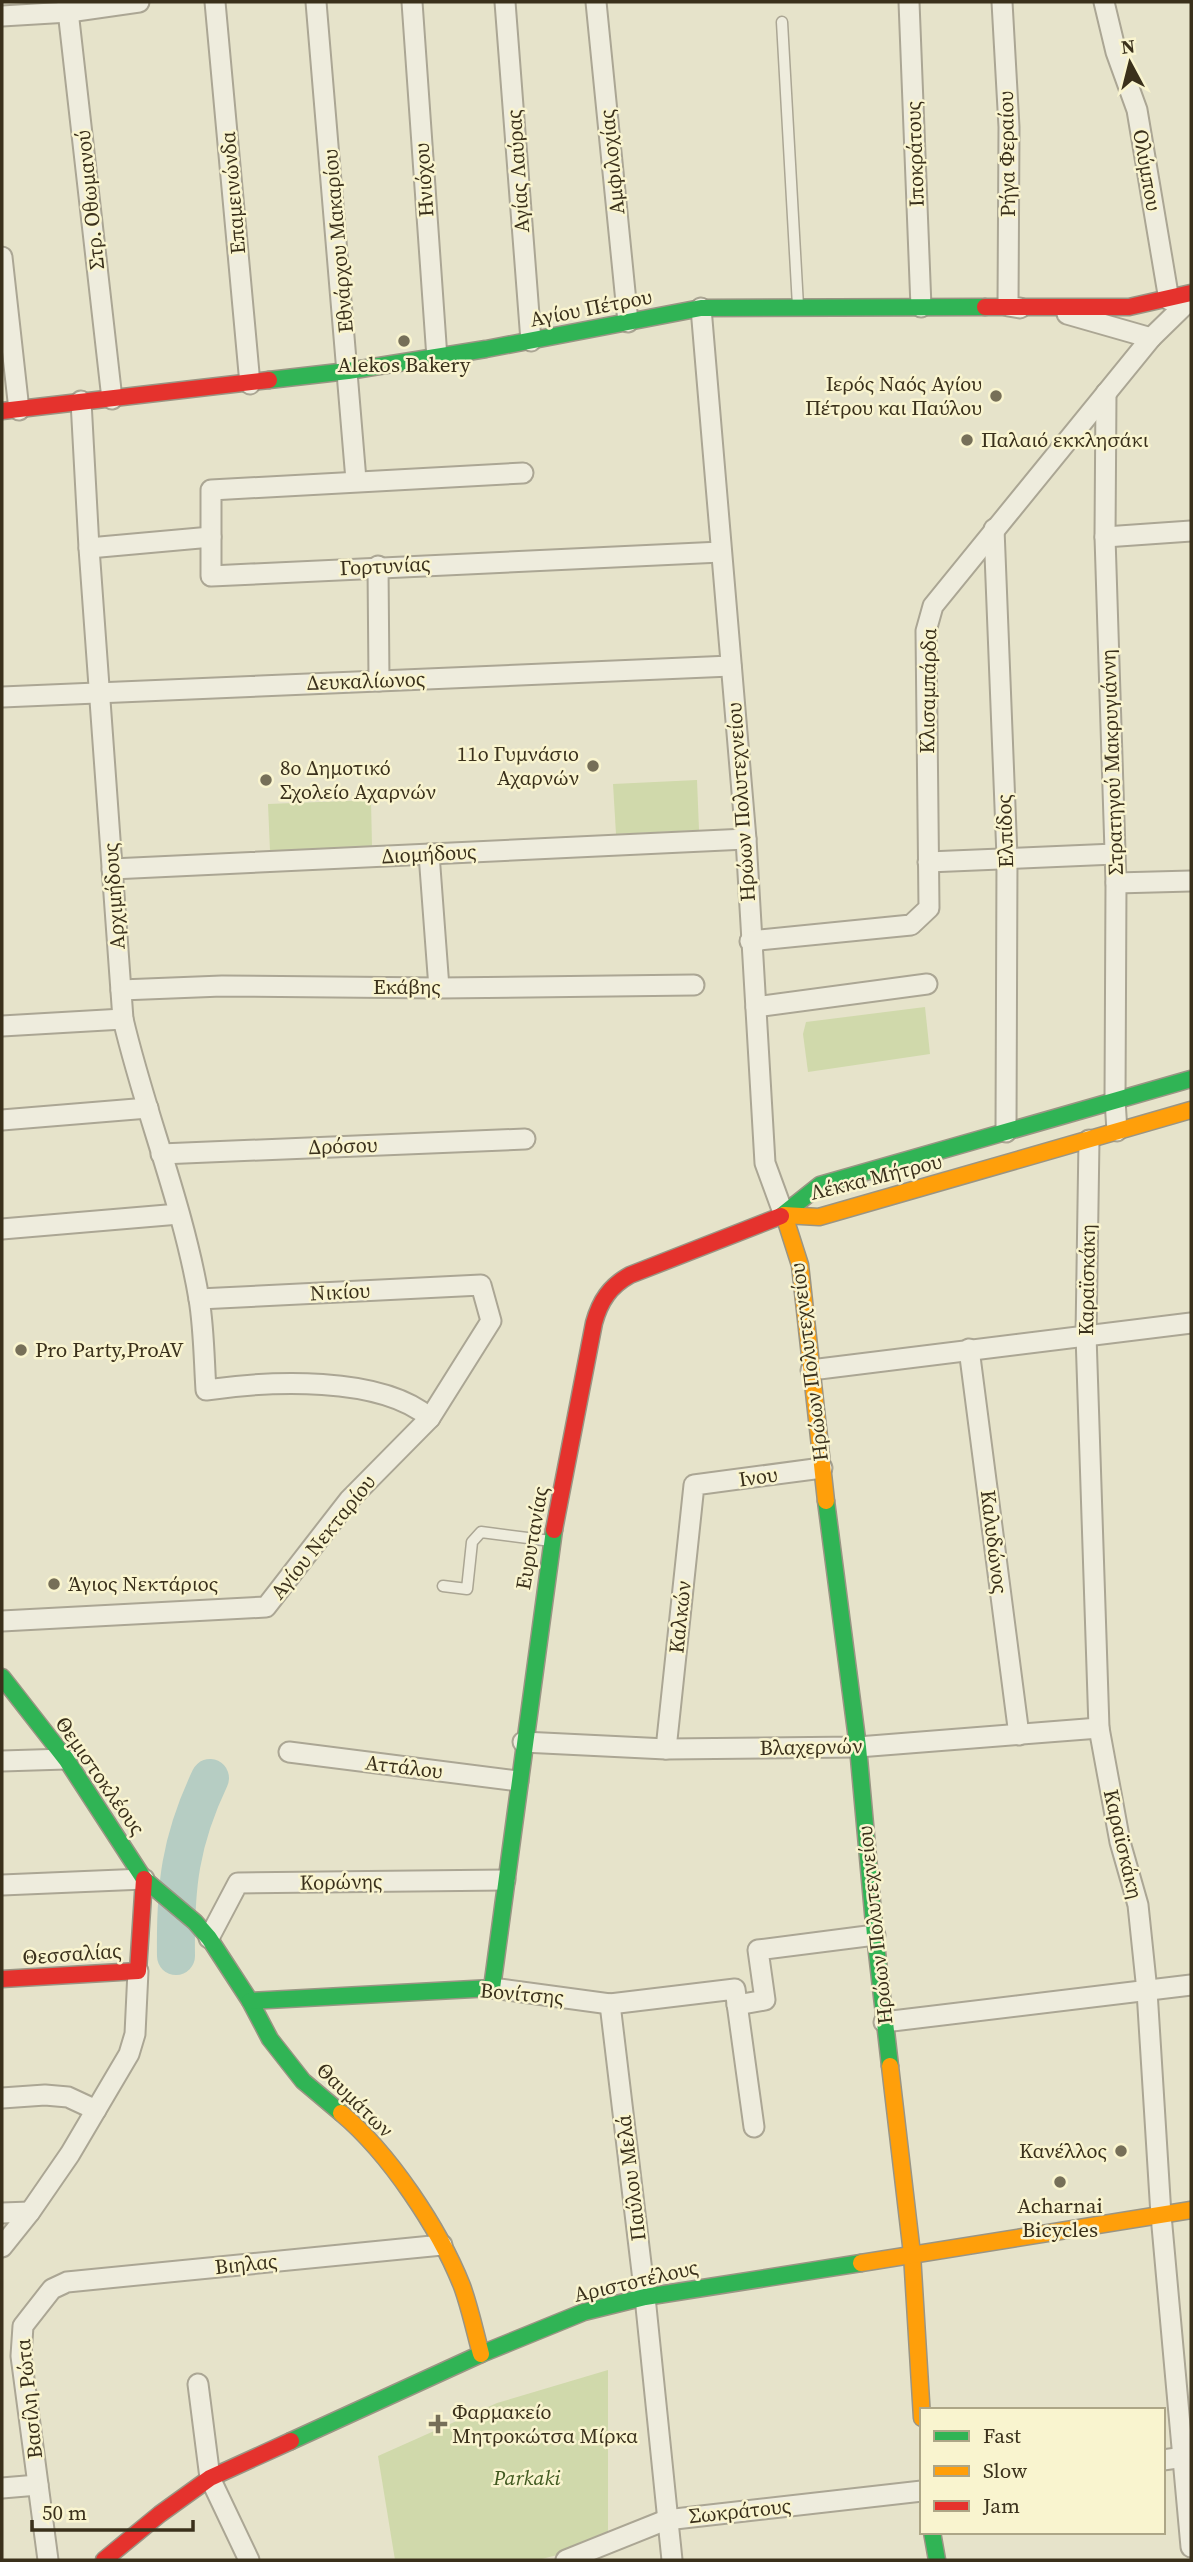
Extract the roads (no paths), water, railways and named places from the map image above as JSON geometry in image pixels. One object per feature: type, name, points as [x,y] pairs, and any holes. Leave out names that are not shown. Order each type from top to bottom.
[{"type":"street","points":[[2,16],[68,7],[139,2]]},
{"type":"street","name":"Επαμεινώνδα","points":[[215,2],[250,383]]},
{"type":"street","name":"Εθνάρχου Μακαρίου","points":[[316,2],[356,480]]},
{"type":"street","name":"Ηνιόχου","points":[[412,2],[437,358]]},
{"type":"street","name":"Αγίας Λαύρας","points":[[505,2],[531,341]]},
{"type":"street","name":"Αμφιλοχίας","points":[[596,2],[628,322]]},
{"type":"street","name":"Ιποκράτους","points":[[909,2],[921,307]]},
{"type":"street","name":"Ρήγα Φεραίου","points":[[1002,2],[1009,127],[1008,306]]},
{"type":"street","name":"Ολύμπου","points":[[1104,2],[1116,52],[1137,110],[1169,300]]},
{"type":"street","name":"Στρ. Οθωμανού","points":[[68,7],[113,399]]},
{"type":"street","points":[[2,257],[10,411]]},
{"type":"street","name":"Αγίου Πέτρου","points":[[10,411],[348,372],[531,341],[701,308],[799,310],[1129,307],[1191,293]]},
{"type":"street","name":"Κλισαμπάρδα","points":[[750,941],[911,925],[929,908],[926,631],[933,606],[1151,338],[1191,299]]},
{"type":"street","points":[[1008,306],[1056,311],[1151,338]]},
{"type":"street","name":"Ηρώων Πολυτεχνείου","points":[[701,308],[746,839],[765,1163],[800,1265],[822,1468],[858,1746],[874,1935],[912,2254],[921,2408]]},
{"type":"street","name":"Στρατηγού Μακρυγιάννη","points":[[1106,393],[1105,537],[1116,883],[1117,1131]]},
{"type":"street","name":"Αρχιμήδους","points":[[81,401],[123,1019],[133,1064],[179,1214],[199,1299],[206,1390],[271,1383],[331,1384],[393,1399],[419,1409],[430,1418]]},
{"type":"street","points":[[89,548],[211,537],[211,490],[523,473]]},
{"type":"street","name":"Ελπίδος","points":[[994,529],[1007,857],[1006,1132]]},
{"type":"street","points":[[1105,537],[1191,531]]},
{"type":"street","name":"Γορτυνίας","points":[[211,537],[211,576],[378,566],[721,552]]},
{"type":"street","points":[[378,566],[379,681]]},
{"type":"street","name":"Δευκαλίωνος","points":[[2,697],[731,666]]},
{"type":"street","name":"Διομήδους","points":[[112,869],[746,839]]},
{"type":"street","points":[[429,854],[439,988]]},
{"type":"street","points":[[928,862],[1115,854]]},
{"type":"street","points":[[1116,883],[1191,881]]},
{"type":"street","points":[[756,1007],[927,984]]},
{"type":"street","name":"Εκάβης","points":[[121,990],[222,986],[439,988],[695,985]]},
{"type":"street","points":[[2,1026],[123,1019]]},
{"type":"street","name":"Λέκκα Μήτρου","points":[[784,1215],[820,1185],[1191,1079]]},
{"type":"street","points":[[2,1120],[148,1108]]},
{"type":"street","name":"Λέκκα Μήτρου","points":[[784,1215],[819,1217],[1191,1110]]},
{"type":"street","name":"Δρόσου","points":[[161,1154],[525,1139]]},
{"type":"street","name":"Καραϊσκάκη","points":[[1089,1140],[1086,1335],[1099,1728],[1120,1842],[1138,1905],[1147,1991],[1161,2215],[1188,2456],[1191,2547]]},
{"type":"street","points":[[2,1229],[179,1214]]},
{"type":"street","name":"Ευρυτανίας","points":[[492,1988],[552,1541],[594,1323],[603,1296],[619,1280],[630,1275],[784,1215]]},
{"type":"street","name":"Νικίου","points":[[199,1299],[481,1284]]},
{"type":"street","name":"Αγίου Νεκταρίου","points":[[2,1621],[266,1607],[349,1500],[430,1418],[491,1321],[481,1284]]},
{"type":"street","points":[[811,1370],[1191,1323]]},
{"type":"street","name":"Καλυδώνος","points":[[969,1349],[1019,1735]]},
{"type":"street","name":"Ινου","points":[[694,1485],[822,1468]]},
{"type":"street","name":"Καλκών","points":[[666,1749],[694,1485]]},
{"type":"street","name":"Θεμιστοκλέους","points":[[2,1677],[66,1759],[144,1879],[165,1897]]},
{"type":"street","name":"Βλαχερνών","points":[[523,1742],[666,1749],[858,1746],[1099,1728]]},
{"type":"street","name":"Αττάλου","points":[[289,1752],[518,1782]]},
{"type":"street","points":[[2,1761],[66,1759]]},
{"type":"street","points":[[2,1885],[144,1879]]},
{"type":"street","name":"Θεσσαλίας","points":[[2,1979],[138,1970],[144,1879]]},
{"type":"street","name":"Κορώνης","points":[[209,1938],[238,1883],[505,1880]]},
{"type":"street","name":"Θαυμάτων","points":[[165,1897],[195,1922],[209,1938],[250,2001],[270,2039],[303,2081],[355,2124],[390,2163],[442,2245],[462,2287],[481,2354]]},
{"type":"street","points":[[754,2127],[737,2005],[765,2000],[758,1950],[874,1935]]},
{"type":"street","points":[[2,2247],[70,2154],[129,2054],[135,2034],[138,1970]]},
{"type":"street","points":[[884,2022],[1191,1985]]},
{"type":"street","name":"Βονίτσης","points":[[250,2001],[492,1988],[610,2004],[735,1989],[737,2005]]},
{"type":"street","name":"Παύλου Μελά","points":[[610,2004],[645,2297],[671,2560]]},
{"type":"street","points":[[2,2098],[45,2095],[68,2097],[96,2110]]},
{"type":"street","name":"Αριστοτέλους","points":[[104,2560],[160,2514],[210,2478],[481,2354],[584,2312],[645,2297],[1191,2210]]},
{"type":"street","points":[[2,2213],[30,2212]]},
{"type":"street","name":"Βιηλας","points":[[52,2289],[67,2282],[442,2245]]},
{"type":"street","name":"Βασίλη Ρώτα","points":[[48,2560],[21,2356],[23,2326],[52,2289]]},
{"type":"street","points":[[198,2384],[210,2478],[249,2560]]},
{"type":"street","points":[[1165,2460],[1188,2456]]},
{"type":"street","points":[[2,2488],[38,2485]]},
{"type":"street","name":"Σωκράτους","points":[[566,2560],[666,2519],[920,2491]]},
{"type":"street","points":[[932,2534],[937,2560]]},
{"type":"lane","points":[[782,22],[799,310]]},
{"type":"lane","points":[[443,1586],[467,1589],[472,1542],[481,1532],[552,1541]]},
{"type":"waterway","points":[[176,1956],[181,1865],[192,1823],[210,1778]]},
{"type":"place","name":"Alekos Bakery","points":[[404,341]]},
{"type":"place","name":"Ιερός Ναός Αγίου Πέτρου και Παύλου","points":[[996,396]]},
{"type":"place","name":"Παλαιό εκκλησάκι","points":[[967,440]]},
{"type":"place","name":"11ο Γυμνάσιο Αχαρνών","points":[[593,766]]},
{"type":"place","name":"8ο Δημοτικό Σχολείο Αχαρνών","points":[[266,780]]},
{"type":"place","name":"Pro Party,ProAV","points":[[21,1350]]},
{"type":"place","name":"Άγιος Νεκτάριος","points":[[54,1584]]},
{"type":"place","name":"Κανέλλος","points":[[1121,2151]]},
{"type":"place","name":"Acharnai Bicycles","points":[[1060,2182]]},
{"type":"place","name":"Φαρμακείο Μητροκώτσα Μίρκα","points":[[438,2424]]},
{"type":"park label","name":"Parkaki","points":[[527,2478]]}]
